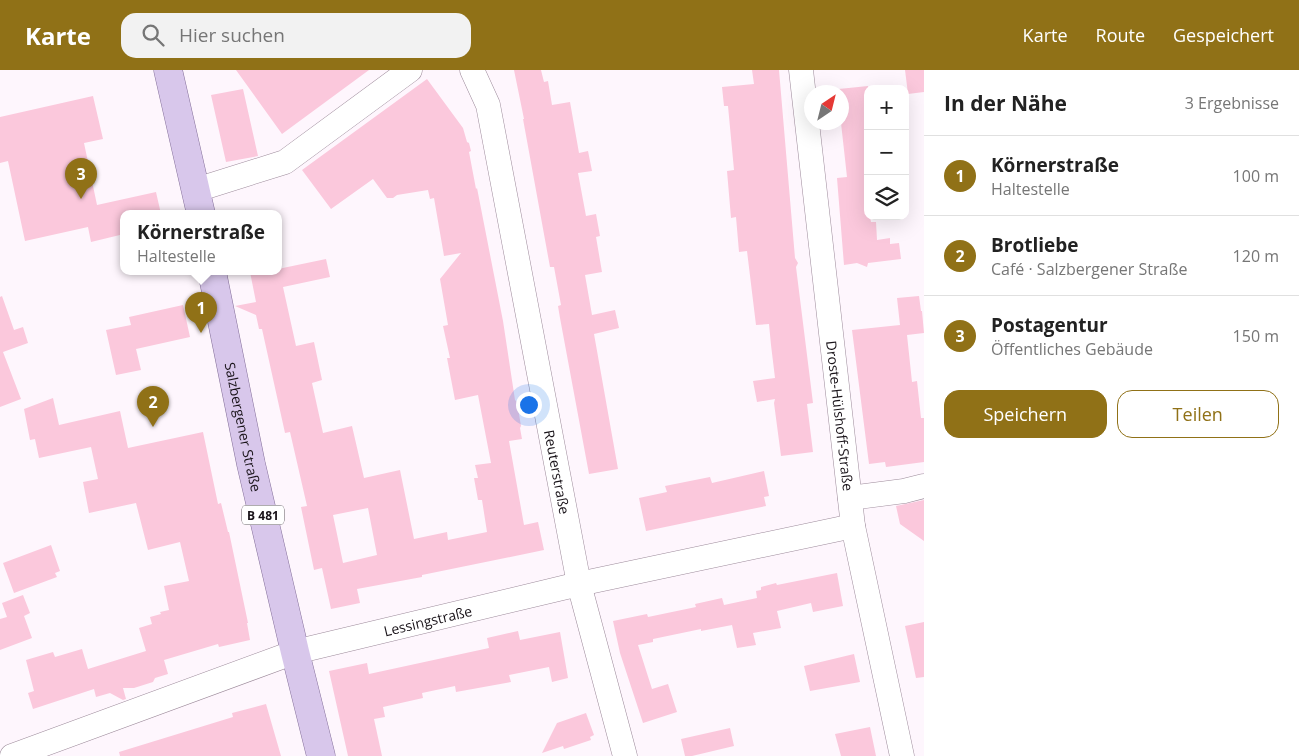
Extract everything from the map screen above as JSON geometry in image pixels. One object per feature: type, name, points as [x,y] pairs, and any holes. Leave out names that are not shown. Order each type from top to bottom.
[{"type":"main road","points":[[168,70],[199,202]]},
{"type":"main road","name":"Salzbergener Straße","points":[[213,275],[251,464],[321,756]]},
{"type":"street","points":[[199,202],[285,162],[410,70]]},
{"type":"street","name":"Reuterstraße","points":[[472,70],[488,105],[579,584],[625,756]]},
{"type":"street","name":"Droste-Hülshoff-Straße","points":[[801,70],[853,526],[902,756]]},
{"type":"street","points":[[850,498],[924,486]]},
{"type":"street","name":"Lessingstraße","points":[[12,756],[295,652],[579,584],[853,526]]},
{"type":"building","points":[[236,70],[369,70],[282,134]]},
{"type":"building","points":[[514,70],[541,70],[544,82],[548,81],[552,105],[570,102],[579,153],[588,151],[592,171],[578,173],[586,216],[596,214],[600,236],[596,237],[602,272],[585,275],[592,315],[615,310],[619,328],[594,334],[618,469],[589,474],[560,318],[558,306],[561,305],[554,267],[550,267]]},
{"type":"building","points":[[752,70],[779,70],[795,258],[798,263],[796,267],[813,403],[807,404],[813,452],[781,456],[775,399],[757,402],[753,381],[775,378],[769,324],[756,325],[747,251],[739,252],[736,217],[731,218],[727,171],[734,170],[728,106],[724,106],[722,87],[754,84]]},
{"type":"building","points":[[905,70],[924,70],[924,92],[909,94],[909,85],[907,85]]},
{"type":"building","points":[[427,79],[463,128],[471,151],[469,152],[503,321],[515,400],[521,426],[522,439],[509,441],[524,525],[538,522],[544,550],[422,575],[422,577],[357,589],[360,603],[331,609],[322,568],[314,570],[301,507],[307,506],[290,432],[285,433],[262,329],[259,329],[256,315],[235,306],[256,302],[251,275],[282,275],[282,268],[326,259],[330,277],[283,287],[296,346],[314,342],[322,380],[312,383],[323,433],[352,426],[364,478],[400,470],[414,539],[447,532],[448,540],[487,532],[482,500],[478,500],[474,478],[478,478],[475,465],[491,463],[478,395],[455,400],[447,358],[450,358],[443,326],[448,325],[440,279],[461,253],[444,256],[434,198],[430,199],[428,190],[387,198],[373,179],[331,209],[302,170]],"holes":[[[368,508],[377,555],[343,563],[333,515]]]},
{"type":"building","points":[[864,86],[864,220],[876,222],[877,240],[890,238],[890,244],[899,243],[901,259],[868,263],[867,267],[857,263],[844,265],[837,178],[847,177],[842,130],[849,130],[849,88]]},
{"type":"building","points":[[243,89],[258,156],[226,162],[211,95]]},
{"type":"building","points":[[93,96],[103,139],[84,143],[97,205],[156,192],[160,210],[120,210],[120,235],[91,242],[88,227],[25,241],[8,161],[0,163],[0,117]]},
{"type":"building","points":[[2,296],[14,330],[23,327],[28,343],[3,352],[21,399],[0,407],[0,297]]},
{"type":"building","points":[[919,296],[924,333],[907,335],[912,382],[917,381],[921,418],[924,418],[924,462],[886,467],[885,462],[869,464],[852,330],[900,325],[897,298]]},
{"type":"building","points":[[183,305],[190,337],[136,349],[141,370],[116,375],[106,330],[131,325],[129,317]]},
{"type":"building","points":[[53,398],[59,425],[120,411],[128,448],[203,432],[218,504],[221,503],[229,532],[250,640],[219,647],[218,644],[164,660],[168,674],[155,678],[153,682],[134,688],[123,688],[126,699],[123,700],[110,693],[96,697],[94,689],[33,709],[28,693],[34,691],[26,660],[53,652],[55,657],[82,649],[88,669],[146,651],[139,628],[152,624],[150,617],[169,610],[164,586],[189,581],[180,542],[148,550],[136,503],[89,513],[83,482],[98,479],[91,447],[39,458],[35,439],[30,440],[24,409]]},
{"type":"building","points":[[764,471],[769,496],[764,497],[766,506],[646,531],[639,498],[667,492],[665,486],[710,477],[712,483]]},
{"type":"building","points":[[924,500],[924,541],[900,524],[896,506]]},
{"type":"building","points":[[51,545],[60,571],[55,573],[57,577],[14,593],[3,563]]},
{"type":"building","points":[[837,573],[843,606],[813,612],[811,603],[777,611],[781,628],[753,633],[756,645],[737,648],[732,625],[653,639],[653,642],[638,645],[652,689],[668,684],[677,712],[643,723],[620,653],[613,621],[647,614],[648,617],[696,607],[695,604],[722,598],[724,605],[757,598],[756,591],[761,590],[761,587]]},
{"type":"building","points":[[23,595],[30,613],[24,616],[32,638],[0,650],[0,619],[7,617],[2,603]]},
{"type":"building","points":[[924,622],[924,677],[916,678],[905,626]]},
{"type":"building","points":[[518,631],[520,640],[560,632],[568,678],[552,682],[549,667],[509,675],[511,682],[456,692],[455,686],[422,693],[423,698],[383,707],[385,717],[374,719],[382,756],[348,756],[329,671],[367,663],[369,674],[489,648],[487,638]]},
{"type":"building","points":[[854,654],[860,682],[810,691],[804,666]]},
{"type":"building","points":[[266,704],[281,756],[120,756],[119,752],[233,717],[232,713]]},
{"type":"building","points":[[586,713],[594,735],[590,737],[591,740],[564,749],[563,746],[542,753],[557,723]]},
{"type":"building","points":[[870,727],[876,756],[841,756],[835,734]]},
{"type":"building","points":[[730,728],[734,746],[685,756],[681,739]]},
{"type":"place","name":"Postagentur","points":[[81,199]]},
{"type":"place","name":"Körnerstraße","points":[[201,333]]},
{"type":"place","name":"Brotliebe","points":[[153,427]]}]
